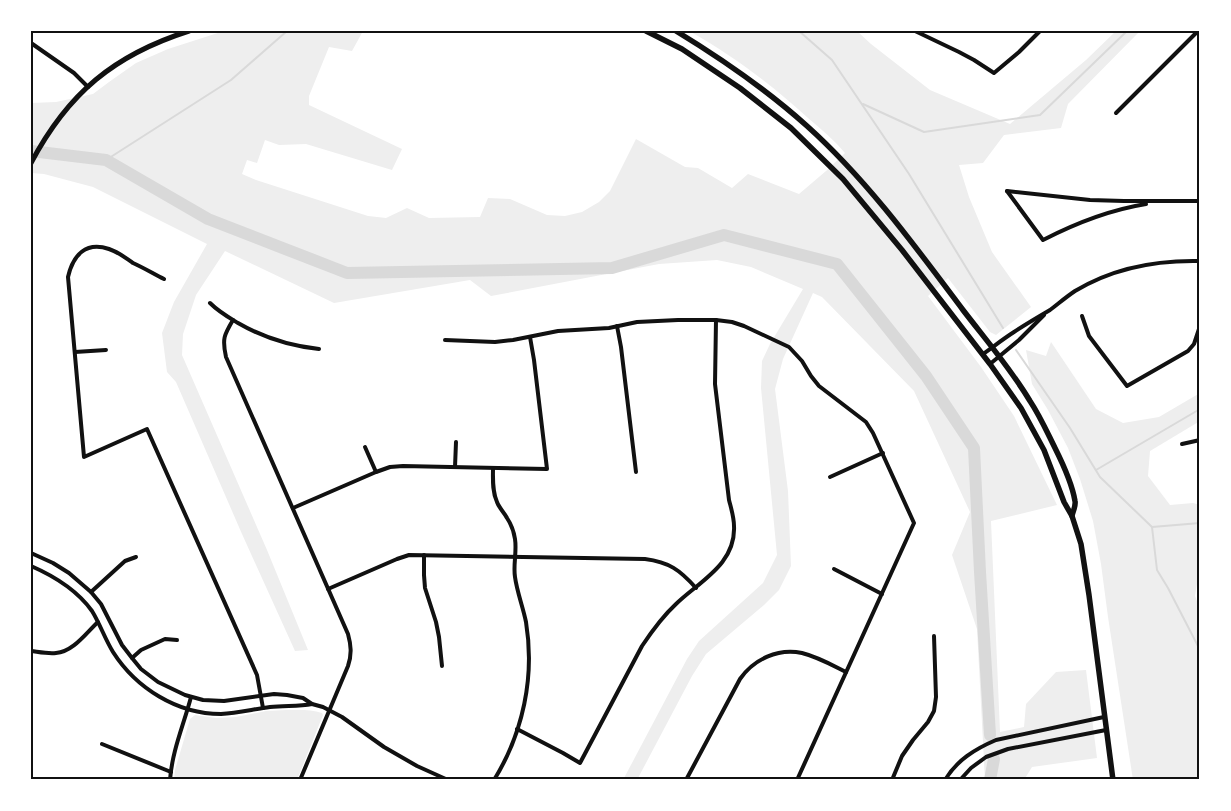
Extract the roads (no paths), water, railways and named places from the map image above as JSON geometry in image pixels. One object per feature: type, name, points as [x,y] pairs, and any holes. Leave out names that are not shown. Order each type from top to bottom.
[{"type":"main road","points":[[31,163],[58,119],[74,100],[100,76],[142,49],[189,31]]},
{"type":"main road","points":[[646,31],[682,49],[740,88],[791,128],[843,179],[983,354],[1021,408],[1044,450],[1064,502],[1072,516],[1081,544],[1114,780]]},
{"type":"main road","points":[[676,31],[708,50],[750,80],[808,127],[856,174],[917,249],[1030,401],[1045,426],[1069,479],[1075,503],[1072,516]]},
{"type":"main road","points":[[818,154],[827,146]]},
{"type":"street","points":[[914,31],[967,56],[994,73],[1040,31]]},
{"type":"street","points":[[1116,112],[1198,31]]},
{"type":"street","points":[[31,43],[74,73],[88,87]]},
{"type":"street","points":[[1156,202],[1123,208],[1095,216],[1043,240],[1007,191],[1090,200],[1200,201]]},
{"type":"street","points":[[164,279],[110,250],[99,247],[88,248],[79,253],[70,268],[68,277],[84,457],[147,429],[257,675],[263,708]]},
{"type":"street","points":[[983,354],[1073,292],[1093,281],[1135,266],[1157,262],[1200,261]]},
{"type":"street","points":[[210,303],[232,320],[267,338],[300,347],[319,349]]},
{"type":"street","points":[[990,364],[1019,340],[1050,309]]},
{"type":"street","points":[[1082,316],[1089,336],[1127,386],[1188,351],[1194,344],[1200,326]]},
{"type":"street","points":[[232,320],[223,344],[226,356],[348,634],[351,645],[351,658],[348,666],[300,780]]},
{"type":"street","points":[[518,729],[580,763],[642,646],[664,616],[718,568],[726,558],[733,541],[734,528],[715,384],[716,320]]},
{"type":"street","points":[[445,340],[495,342],[558,331],[609,328],[637,322],[716,320],[732,322],[784,344],[794,351],[819,386],[866,422],[883,453],[914,523],[797,780]]},
{"type":"street","points":[[617,326],[636,472]]},
{"type":"street","points":[[293,508],[390,467],[547,469],[530,337]]},
{"type":"street","points":[[75,352],[106,350]]},
{"type":"street","points":[[1182,444],[1200,440]]},
{"type":"street","points":[[455,467],[456,442]]},
{"type":"street","points":[[365,447],[376,472]]},
{"type":"street","points":[[830,477],[883,453]]},
{"type":"street","points":[[494,468],[493,490],[497,502],[510,524],[515,539],[515,577],[526,622],[528,647],[526,695],[518,729],[507,756],[494,780]]},
{"type":"street","points":[[31,553],[69,573],[91,592],[101,604],[122,645],[141,669],[158,682],[185,695],[204,700],[224,701],[274,694],[303,698],[342,717],[384,747],[417,766],[448,780]]},
{"type":"street","points":[[328,589],[409,555],[644,559],[669,565],[680,572],[696,588]]},
{"type":"street","points":[[424,555],[425,588],[436,622],[442,666]]},
{"type":"street","points":[[91,592],[125,561],[136,557]]},
{"type":"street","points":[[31,566],[57,579],[74,592],[91,611],[112,650],[134,678],[169,702],[188,709],[219,714],[274,706],[312,704]]},
{"type":"street","points":[[834,569],[882,594]]},
{"type":"street","points":[[31,651],[58,654],[73,646],[98,622]]},
{"type":"street","points":[[892,780],[902,756],[934,711],[936,697],[934,636]]},
{"type":"street","points":[[132,658],[141,650],[164,638],[177,640]]},
{"type":"street","points":[[112,650],[122,645]]},
{"type":"street","points":[[686,780],[740,679],[758,661],[775,654],[800,653],[813,656],[846,672]]},
{"type":"street","points":[[170,780],[176,747],[192,697]]},
{"type":"street","points":[[945,780],[951,770],[964,757],[996,740],[1104,717]]},
{"type":"street","points":[[960,780],[971,768],[986,757],[1008,749],[1106,730]]},
{"type":"street","points":[[1037,731],[1040,743]]},
{"type":"street","points":[[102,744],[170,772]]},
{"type":"waterway","points":[[106,160],[231,80],[287,31]]},
{"type":"waterway","points":[[799,31],[832,60],[909,174],[1003,328]]},
{"type":"waterway","points":[[863,104],[924,132],[1040,115],[1127,31]]},
{"type":"waterway","points":[[31,151],[106,160],[208,219],[347,273],[612,268],[724,235],[837,264],[926,376],[974,448],[990,735]]},
{"type":"waterway","points":[[1016,350],[1070,428],[1100,477],[1152,527],[1157,570],[1200,650]]},
{"type":"waterway","points":[[1096,470],[1200,409]]},
{"type":"waterway","points":[[1152,527],[1200,523]]},
{"type":"waterway","points":[[990,780],[994,759]]}]
